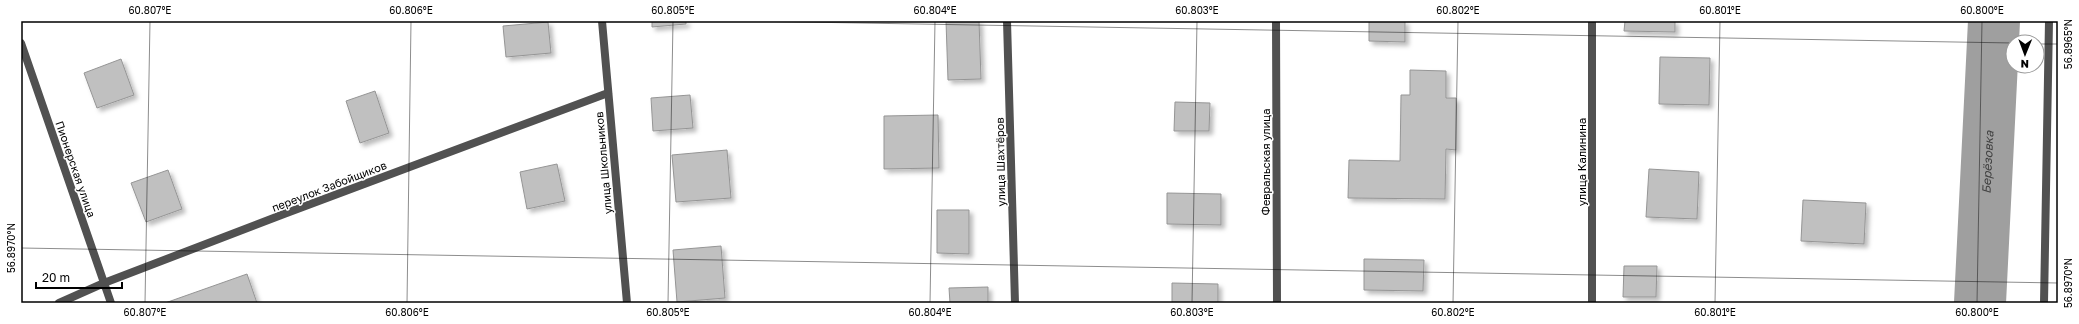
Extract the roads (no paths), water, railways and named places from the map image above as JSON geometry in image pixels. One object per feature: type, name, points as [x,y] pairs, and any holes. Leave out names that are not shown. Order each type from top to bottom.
[{"type":"street","name":"улица Школьников","points":[[602,21],[627,303]]},
{"type":"street","name":"улица Шахтёров","points":[[1007,21],[1015,303]]},
{"type":"street","name":"Февральская улица","points":[[1276,21],[1277,303]]},
{"type":"street","name":"улица Калинина","points":[[1592,21],[1592,303]]},
{"type":"street","points":[[2044,303],[2049,21]]},
{"type":"street","name":"Пионерская улица","points":[[21,43],[111,303]]},
{"type":"street","name":"переулок Забойщиков","points":[[59,303],[104,283],[608,93]]},
{"type":"waterway","name":"Берёзовка","points":[[1980,303],[1994,21]]}]
